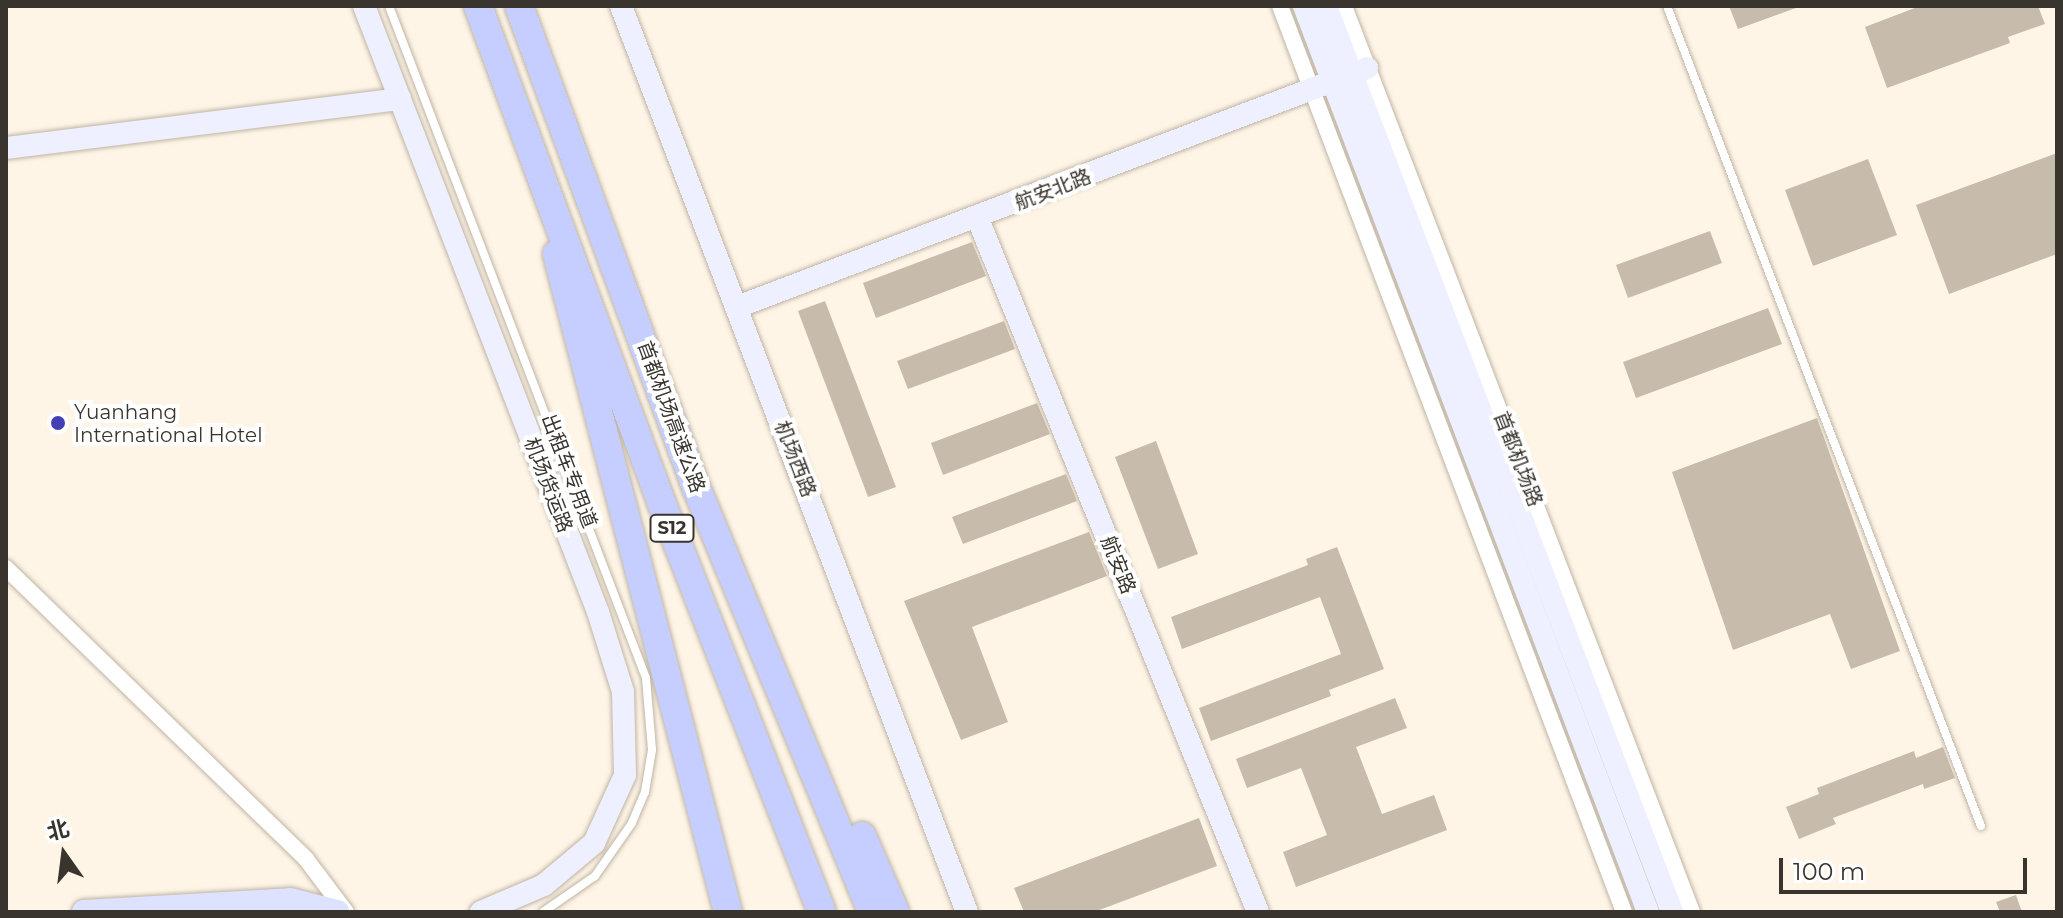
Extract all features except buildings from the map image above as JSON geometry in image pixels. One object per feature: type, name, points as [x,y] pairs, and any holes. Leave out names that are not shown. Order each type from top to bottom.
[{"type":"highway","name":"首都机场高速公路","points":[[478,6],[531,141],[657,493],[822,912]]},
{"type":"highway","name":"首都机场高速公路","points":[[519,6],[696,487],[872,912]]},
{"type":"highway","points":[[531,141],[551,212],[561,280],[728,912]]},
{"type":"highway","points":[[696,487],[759,602],[895,912]]},
{"type":"highway","points":[[800,857],[809,912]]},
{"type":"main road","points":[[84,912],[290,900],[337,912]]},
{"type":"street","name":"机场货运路","points":[[364,6],[598,612],[626,719],[625,775],[594,843],[544,885],[481,912]]},
{"type":"street","name":"机场西路","points":[[621,6],[967,912]]},
{"type":"street","points":[[1280,6],[1624,912]]},
{"type":"street","name":"首都机场路","points":[[1304,6],[1351,75],[1692,912]]},
{"type":"street","name":"首都机场路","points":[[1326,6],[1648,912]]},
{"type":"street","name":"首都机场路","points":[[1344,6],[1351,75],[1672,912]]},
{"type":"street","name":"航安北路","points":[[737,307],[978,219],[1351,75]]},
{"type":"street","points":[[6,148],[400,99]]},
{"type":"street","name":"航安路","points":[[978,219],[1258,912]]},
{"type":"street","points":[[6,568],[306,859],[346,912]]},
{"type":"lane","name":"出租车专用道","points":[[389,6],[646,678],[652,750],[645,792],[632,823],[595,876],[543,912]]},
{"type":"lane","points":[[1667,6],[1981,826]]},
{"type":"place","name":"Yuanhang International Hotel","points":[[58,423]]}]
